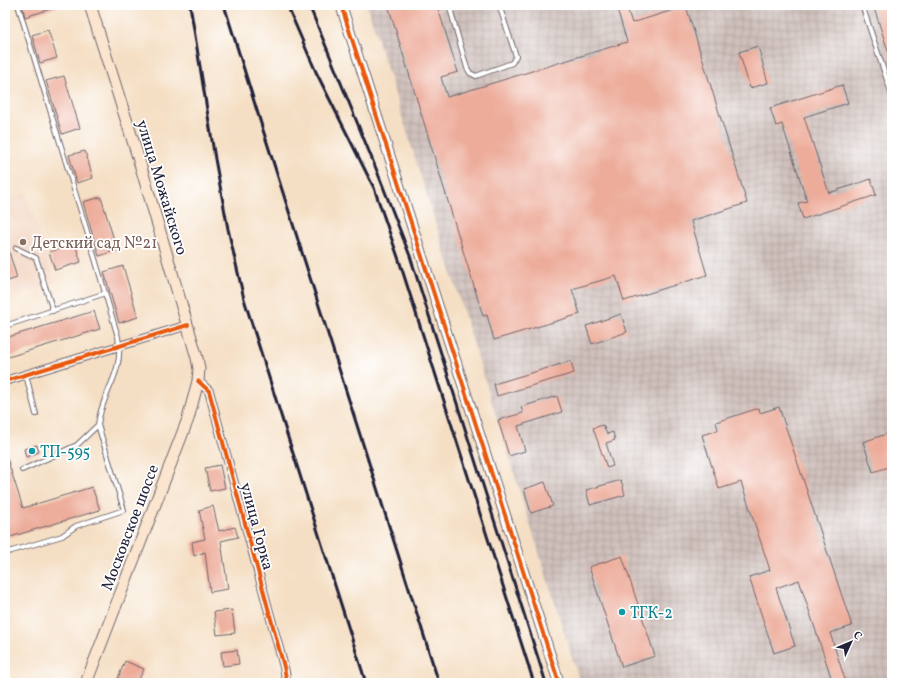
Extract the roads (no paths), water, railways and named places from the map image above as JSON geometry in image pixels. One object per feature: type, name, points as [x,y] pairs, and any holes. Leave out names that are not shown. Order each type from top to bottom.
[{"type":"main road","name":"улица Можайского","points":[[90,5],[138,157],[188,325],[199,369],[198,380]]},
{"type":"main road","name":"Московское шоссе","points":[[86,683],[188,419],[198,380]]},
{"type":"street","points":[[341,5],[558,683]]},
{"type":"street","points":[[5,381],[188,325]]},
{"type":"street","name":"улица Горка","points":[[198,380],[209,391],[287,683]]},
{"type":"lane","points":[[5,553],[62,536],[76,526],[124,510],[98,425],[100,411],[118,370],[120,346],[106,294],[18,5]]},
{"type":"lane","points":[[449,5],[467,68],[470,73],[476,76],[512,63],[516,56],[499,5]]},
{"type":"lane","points":[[862,5],[892,95]]},
{"type":"lane","points":[[16,248],[36,258],[53,311]]},
{"type":"lane","points":[[5,326],[106,294]]},
{"type":"lane","points":[[26,374],[36,414]]},
{"type":"lane","points":[[22,470],[77,444],[98,425]]},
{"type":"railway","points":[[190,5],[215,159],[228,229],[244,299],[366,683]]},
{"type":"railway","points":[[224,5],[439,683]]},
{"type":"railway","points":[[287,5],[316,72],[374,188],[399,260],[534,683]]},
{"type":"railway","points":[[309,5],[410,256],[546,683]]},
{"type":"place","name":"Детский сад №21","points":[[23,242]]},
{"type":"place","name":"ТП-595","points":[[32,451]]},
{"type":"place","name":"ТГК-2","points":[[622,612]]}]
